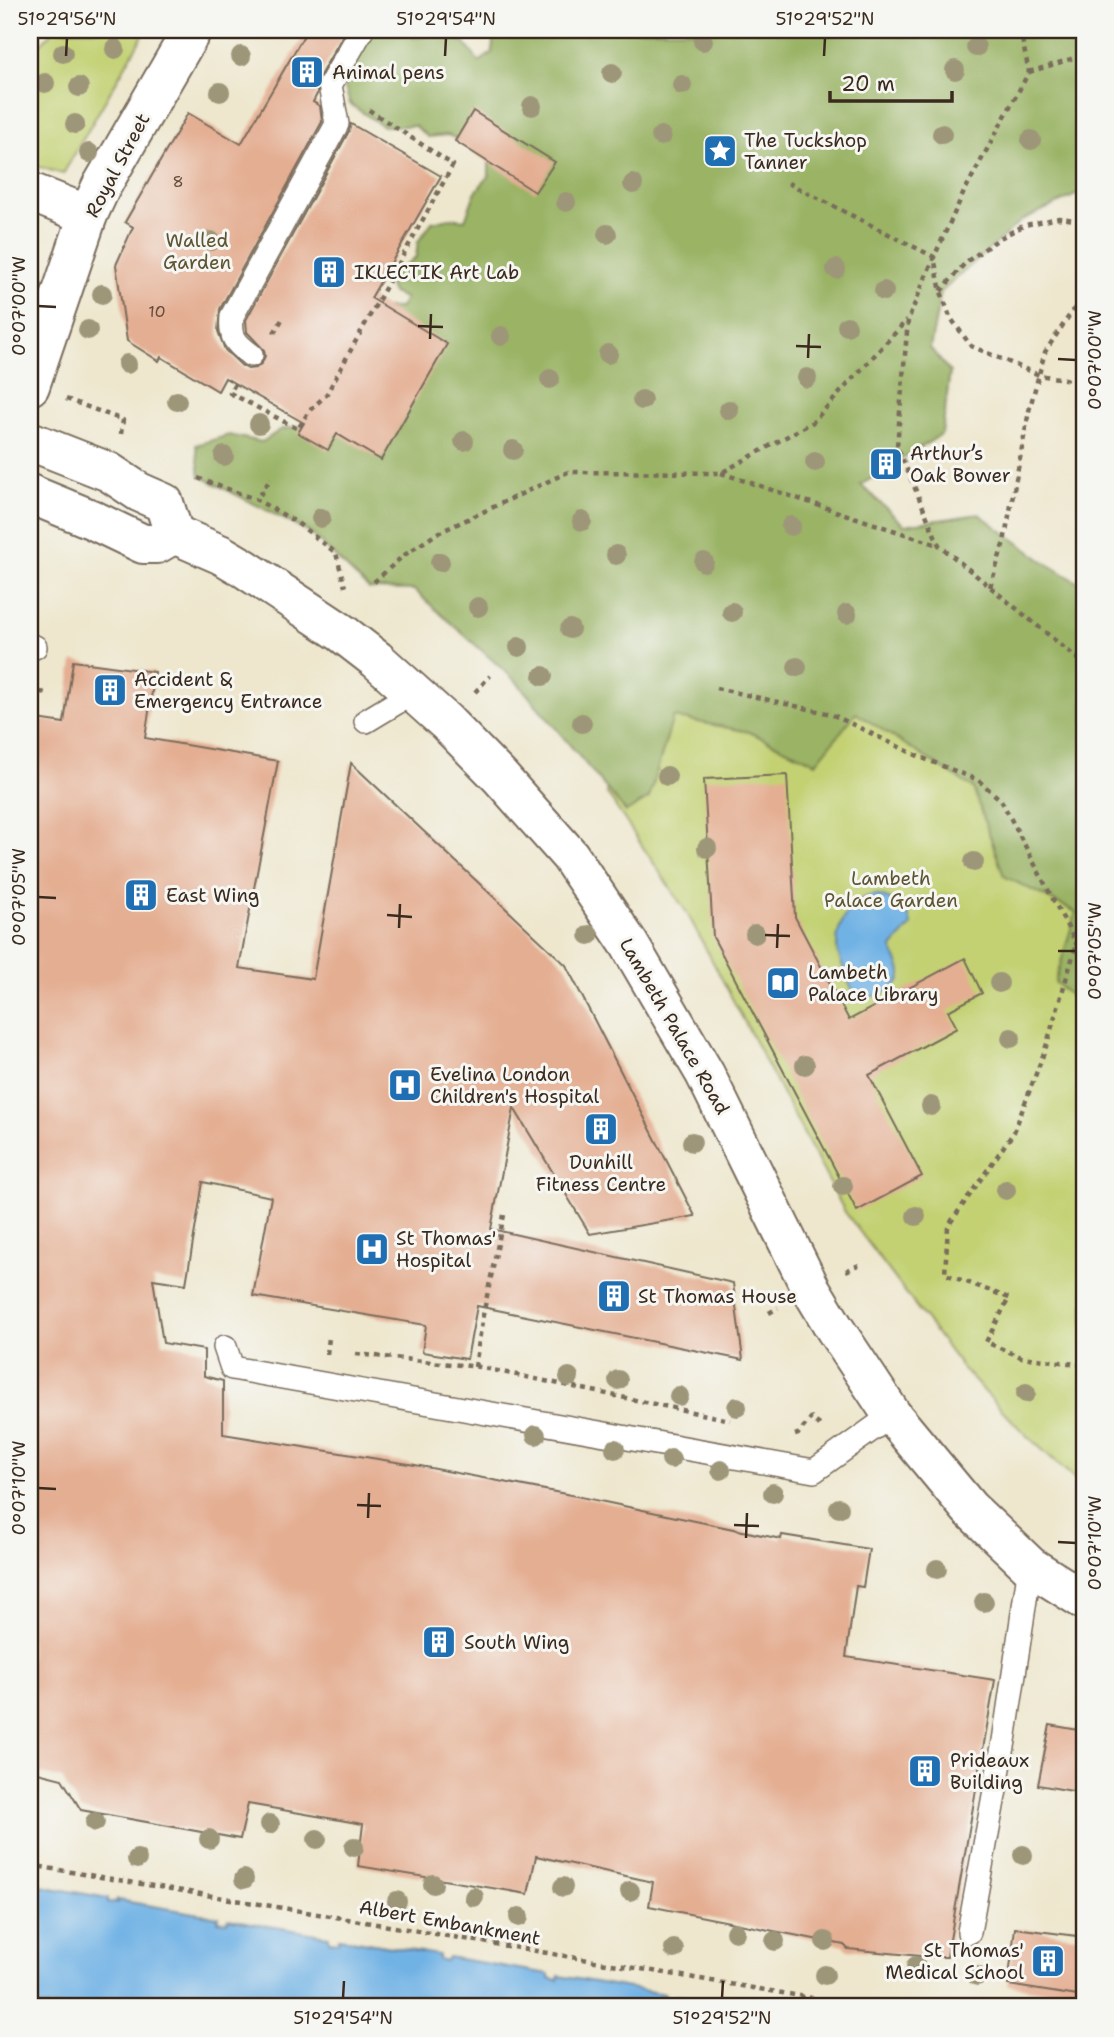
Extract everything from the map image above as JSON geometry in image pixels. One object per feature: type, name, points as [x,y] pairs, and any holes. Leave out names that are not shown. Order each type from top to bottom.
[{"type":"main road","name":"Royal Street","points":[[30,386],[88,215],[101,187],[192,30]]},
{"type":"main road","points":[[30,192],[88,215]]},
{"type":"main road","points":[[30,441],[109,472],[139,492],[164,503],[174,534],[157,544],[142,544],[30,494]]},
{"type":"main road","name":"Lambeth Palace Road","points":[[174,534],[222,555],[342,633],[414,692],[500,777],[570,856],[629,944],[705,1074],[811,1289],[892,1415],[969,1508],[1030,1566],[1084,1600]]},
{"type":"lane","points":[[251,355],[237,344],[231,331],[232,316],[337,124],[330,85],[362,30]]},
{"type":"lane","points":[[366,721],[414,692]]},
{"type":"lane","points":[[225,1347],[232,1368],[814,1471],[892,1415]]},
{"type":"lane","points":[[969,1932],[1004,1741],[1030,1566]]},
{"type":"path","points":[[939,545],[897,446],[908,320],[964,192],[1029,72],[1020,30]]},
{"type":"path","points":[[1029,72],[1084,55]]},
{"type":"path","points":[[251,355],[230,393],[298,429],[309,411],[326,395],[453,165],[330,85]]},
{"type":"path","points":[[788,183],[934,257]]},
{"type":"path","points":[[941,292],[965,262],[1025,225],[1059,218],[1084,221]]},
{"type":"path","points":[[934,257],[941,292],[950,317],[971,346],[1039,375],[1084,382]]},
{"type":"path","points":[[990,587],[1004,542],[1029,411],[1045,352],[1073,310],[1084,301]]},
{"type":"path","points":[[720,473],[813,422],[908,320]]},
{"type":"path","points":[[68,401],[123,420]]},
{"type":"path","points":[[374,582],[403,556],[438,533],[568,472],[720,473],[939,545],[1084,664]]},
{"type":"path","points":[[193,475],[257,500],[296,522],[336,553],[345,591],[342,633]]},
{"type":"path","points":[[260,495],[271,478]]},
{"type":"path","points":[[475,692],[490,676]]},
{"type":"path","points":[[716,688],[831,714],[920,757],[978,780],[1001,800],[1077,945]]},
{"type":"path","points":[[30,690],[46,693]]},
{"type":"path","points":[[1084,919],[1045,1050],[1014,1132],[948,1226],[945,1274],[1009,1298],[986,1342],[1021,1357],[1084,1365]]},
{"type":"path","points":[[474,1367],[504,1215]]},
{"type":"path","points":[[842,1273],[859,1265]]},
{"type":"path","points":[[354,1353],[474,1367],[737,1421]]},
{"type":"path","points":[[785,1437],[798,1434],[811,1418]]},
{"type":"path","name":"Albert Embankment","points":[[30,1865],[865,2007]]},
{"type":"green space","points":[[54,30],[146,30],[63,174],[30,164],[30,55]]},
{"type":"green space","points":[[351,30],[414,30],[413,38],[440,35],[464,42],[479,62],[492,53],[494,30],[1084,30],[1084,193],[1022,220],[941,292],[930,348],[950,372],[942,434],[861,485],[904,525],[979,514],[1046,563],[1084,586],[1084,1008],[1055,982],[1076,912],[1004,876],[973,788],[856,713],[816,763],[749,732],[673,717],[649,798],[626,812],[517,682],[414,590],[369,589],[309,532],[200,476],[196,445],[229,435],[262,442],[282,429],[335,423],[387,308],[400,308],[405,298],[392,293],[387,279],[416,257],[418,242],[432,222],[450,218],[465,220],[475,193],[489,175],[489,154],[448,135],[428,137],[415,126],[383,126],[350,104],[343,81],[347,34]]},
{"type":"green space","name":"Lambeth Palace Garden","points":[[629,640],[1084,776],[1084,1487],[1026,1435],[963,1369],[845,1212],[687,913],[606,792]]},
{"type":"water","points":[[876,895],[900,904],[908,913],[911,926],[892,947],[900,969],[900,980],[880,994],[869,997],[859,995],[849,984],[837,946],[840,928],[847,912],[859,900]]},
{"type":"water","points":[[30,1884],[108,1898],[108,1902],[117,1903],[117,1900],[219,1917],[218,1921],[227,1922],[228,1919],[329,1936],[329,1941],[338,1942],[339,1938],[438,1955],[438,1959],[446,1961],[448,1957],[549,1974],[549,1978],[558,1980],[559,1976],[665,1994],[665,1998],[674,1999],[675,1996],[742,2007],[30,2007]]},
{"type":"building","points":[[307,30],[346,30],[318,79],[317,94],[313,102],[320,106],[322,122],[220,309],[218,331],[225,350],[242,366],[248,369],[256,368],[262,363],[264,350],[247,332],[246,320],[351,124],[441,176],[371,298],[447,344],[381,460],[337,434],[328,450],[298,433],[304,423],[225,378],[218,391],[161,357],[159,361],[127,341],[116,265],[133,227],[125,222],[188,113],[241,144]]},
{"type":"building","points":[[473,111],[555,162],[535,192],[455,141]]},
{"type":"building","name":"St Thomas' Hospital","points":[[73,661],[155,672],[145,738],[278,761],[239,968],[313,979],[351,763],[566,965],[695,1216],[590,1234],[514,1108],[491,1229],[733,1283],[743,1360],[477,1306],[467,1359],[422,1352],[426,1325],[253,1296],[271,1197],[203,1182],[186,1284],[153,1279],[163,1343],[204,1350],[204,1376],[223,1381],[223,1434],[415,1465],[781,1539],[782,1535],[869,1549],[863,1587],[856,1586],[846,1657],[995,1680],[947,1957],[848,1949],[844,1945],[649,1906],[653,1882],[536,1856],[528,1894],[358,1866],[363,1824],[248,1804],[240,1839],[81,1810],[62,1779],[30,1771],[30,718],[64,723]]},
{"type":"building","name":"Lambeth Palace Library","points":[[787,775],[795,917],[849,1020],[965,958],[982,993],[948,1011],[957,1028],[869,1075],[922,1176],[857,1211],[713,937],[704,779]]},
{"type":"building","points":[[1050,1725],[1084,1731],[1084,1793],[1038,1785]]},
{"type":"building","name":"St Thomas' Medical School","points":[[1015,1928],[1084,1937],[1084,1997],[1008,1985]]},
{"type":"place","name":"Animal pens","points":[[307,72]]},
{"type":"place","name":"The Tuckshop Tanner","points":[[720,151]]},
{"type":"place","name":"IKLECTIK Art Lab","points":[[329,272]]},
{"type":"place","name":"Arthur’s Oak Bower","points":[[886,464]]},
{"type":"place","name":"Accident & Emergency Entrance","points":[[110,690]]},
{"type":"place","name":"East Wing","points":[[141,895]]},
{"type":"place","name":"Lambeth Palace Library","points":[[783,983]]},
{"type":"place","name":"Evelina London Children's Hospital","points":[[405,1085]]},
{"type":"place","name":"Dunhill Fitness Centre","points":[[601,1129]]},
{"type":"place","name":"St Thomas' Hospital","points":[[372,1249]]},
{"type":"place","name":"St Thomas House","points":[[614,1296]]},
{"type":"place","name":"South Wing","points":[[439,1642]]},
{"type":"place","name":"Prideaux Building","points":[[925,1771]]},
{"type":"place","name":"St Thomas' Medical School","points":[[1048,1961]]},
{"type":"park label","name":"Walled Garden","points":[[197,251]]}]
